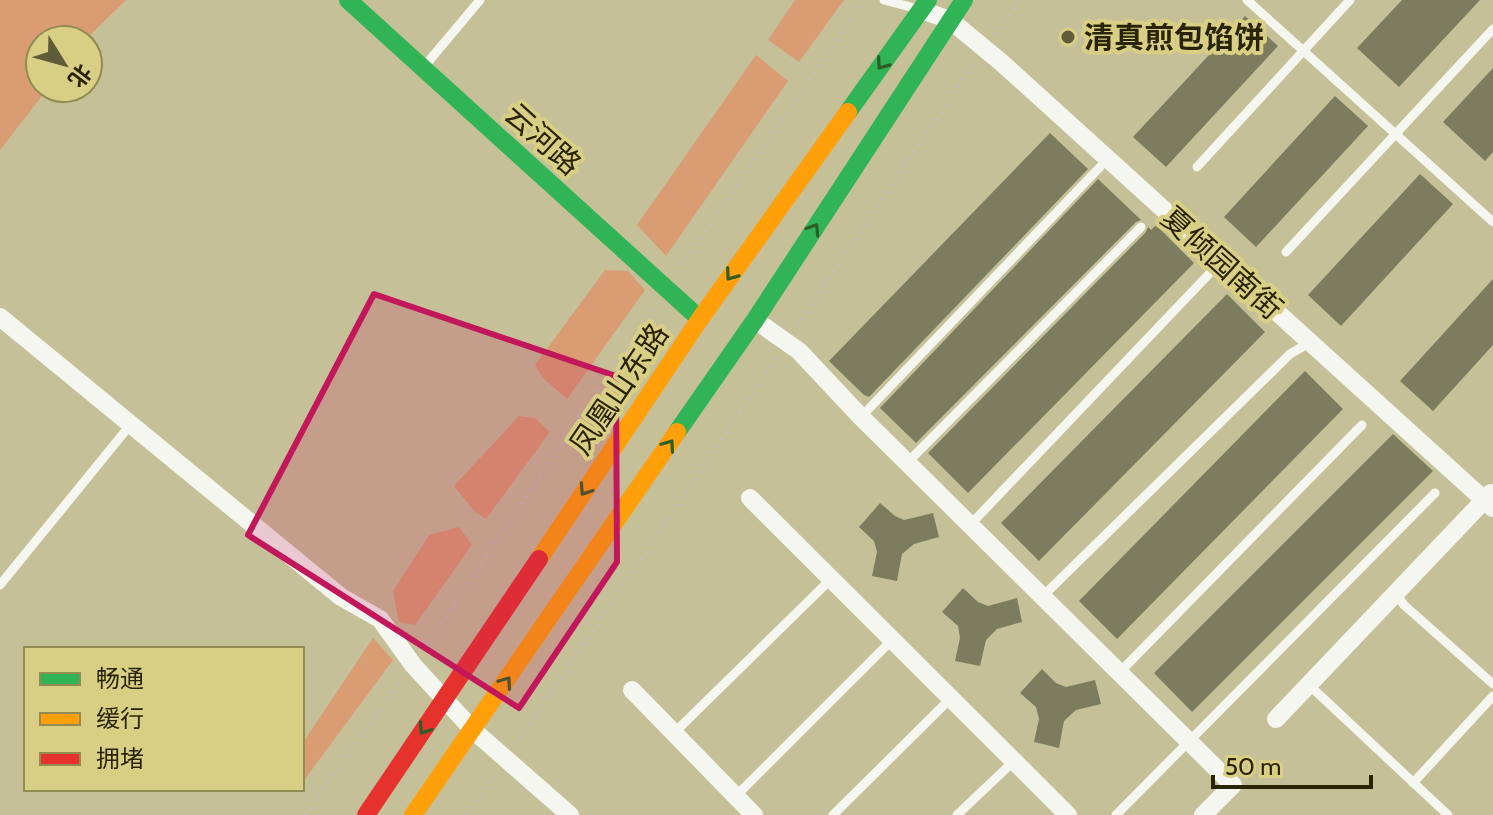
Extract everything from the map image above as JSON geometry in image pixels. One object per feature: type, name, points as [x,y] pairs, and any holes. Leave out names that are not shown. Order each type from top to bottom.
[{"type":"main road","name":"云河路","points":[[348,0],[700,319]]},
{"type":"main road","points":[[413,815],[755,320],[964,0]]},
{"type":"main road","name":"凤凰山东路","points":[[366,815],[700,319],[924,5]]},
{"type":"street","points":[[924,5],[950,20]]},
{"type":"street","name":"夏倾园南街","points":[[950,20],[1490,500]]},
{"type":"street","points":[[0,317],[341,597],[380,619],[413,665],[473,730],[570,815]]},
{"type":"street","points":[[755,320],[799,351],[861,417],[1233,785],[1203,815]]},
{"type":"street","points":[[750,498],[1068,815]]},
{"type":"street","points":[[1276,719],[1490,500]]},
{"type":"street","points":[[632,690],[754,815]]},
{"type":"lane","points":[[423,68],[480,0]]},
{"type":"lane","points":[[884,0],[924,5]]},
{"type":"lane","points":[[1247,0],[1493,222]]},
{"type":"lane","points":[[1197,167],[1350,0]]},
{"type":"lane","points":[[1286,252],[1493,29]]},
{"type":"lane","points":[[861,417],[1100,167]]},
{"type":"lane","points":[[907,463],[1141,227]]},
{"type":"lane","points":[[970,525],[1209,274]]},
{"type":"lane","points":[[1042,597],[1290,354],[1302,347]]},
{"type":"lane","points":[[0,585],[131,424]]},
{"type":"lane","points":[[1119,673],[1362,425]]},
{"type":"lane","points":[[1116,815],[1435,493]]},
{"type":"lane","points":[[674,733],[831,579]]},
{"type":"lane","points":[[1396,594],[1404,605],[1493,684]]},
{"type":"lane","points":[[736,796],[892,640]]},
{"type":"lane","points":[[1309,685],[1448,815]]},
{"type":"lane","points":[[1413,783],[1493,696]]},
{"type":"lane","points":[[833,815],[951,698]]},
{"type":"lane","points":[[957,815],[1014,761]]},
{"type":"path","points":[[304,815],[413,665],[864,0]]},
{"type":"path","points":[[466,815],[1019,0]]},
{"type":"highlighted area","points":[[374,294],[616,376],[617,562],[519,708],[248,535]]},
{"type":"shaded area","points":[[0,0],[126,0],[101,24],[24,24],[24,104],[36,104],[0,150]]},
{"type":"shaded area","points":[[795,0],[844,0],[799,62],[768,40]]},
{"type":"shaded area","points":[[756,55],[788,81],[666,256],[637,225]]},
{"type":"shaded area","points":[[605,270],[628,271],[645,290],[567,399],[544,379],[535,365]]},
{"type":"shaded area","points":[[519,416],[535,418],[550,432],[486,519],[475,512],[454,486]]},
{"type":"shaded area","points":[[459,527],[472,545],[415,625],[399,622],[393,591],[429,535]]},
{"type":"shaded area","points":[[373,638],[393,660],[304,780],[304,741]]},
{"type":"building","points":[[1402,0],[1480,0],[1399,87],[1357,48]]},
{"type":"building","points":[[1245,16],[1278,46],[1166,167],[1133,137]]},
{"type":"building","points":[[1493,68],[1493,152],[1485,161],[1443,122]]},
{"type":"building","points":[[1335,96],[1368,126],[1256,247],[1224,217]]},
{"type":"building","points":[[1050,133],[1088,169],[869,397],[864,395],[829,361]]},
{"type":"building","points":[[1420,174],[1453,204],[1341,326],[1308,295]]},
{"type":"building","points":[[1098,179],[1141,220],[916,443],[880,408]]},
{"type":"building","points":[[1156,225],[1194,263],[968,493],[928,453],[1148,227],[1151,230]]},
{"type":"building","points":[[1493,279],[1493,345],[1433,411],[1400,381]]},
{"type":"building","points":[[1227,294],[1265,332],[1039,561],[1001,523]]},
{"type":"building","points":[[1305,371],[1343,409],[1117,639],[1079,601]]},
{"type":"building","points":[[1393,434],[1433,471],[1192,712],[1154,673]]},
{"type":"building","points":[[880,503],[904,520],[933,513],[939,537],[914,544],[902,554],[897,581],[872,576],[877,552],[874,541],[859,527]]},
{"type":"building","points":[[963,588],[978,602],[988,606],[1017,598],[1022,622],[997,629],[986,640],[980,666],[955,661],[960,638],[958,626],[942,612]]},
{"type":"building","points":[[1042,669],[1056,683],[1066,687],[1095,680],[1101,704],[1076,710],[1064,721],[1059,748],[1034,742],[1039,719],[1036,707],[1020,693]]},
{"type":"traffic: fast","points":[[348,0],[700,319]]},
{"type":"traffic: fast","points":[[848,112],[928,0]]},
{"type":"traffic: fast","points":[[677,432],[755,320],[964,0]]},
{"type":"traffic: slow","points":[[539,559],[700,319],[848,112]]},
{"type":"traffic: slow","points":[[413,815],[677,432]]},
{"type":"traffic: jam","points":[[366,815],[539,559]]},
{"type":"place","name":"清真煎包馅饼","points":[[1068,37]]}]
